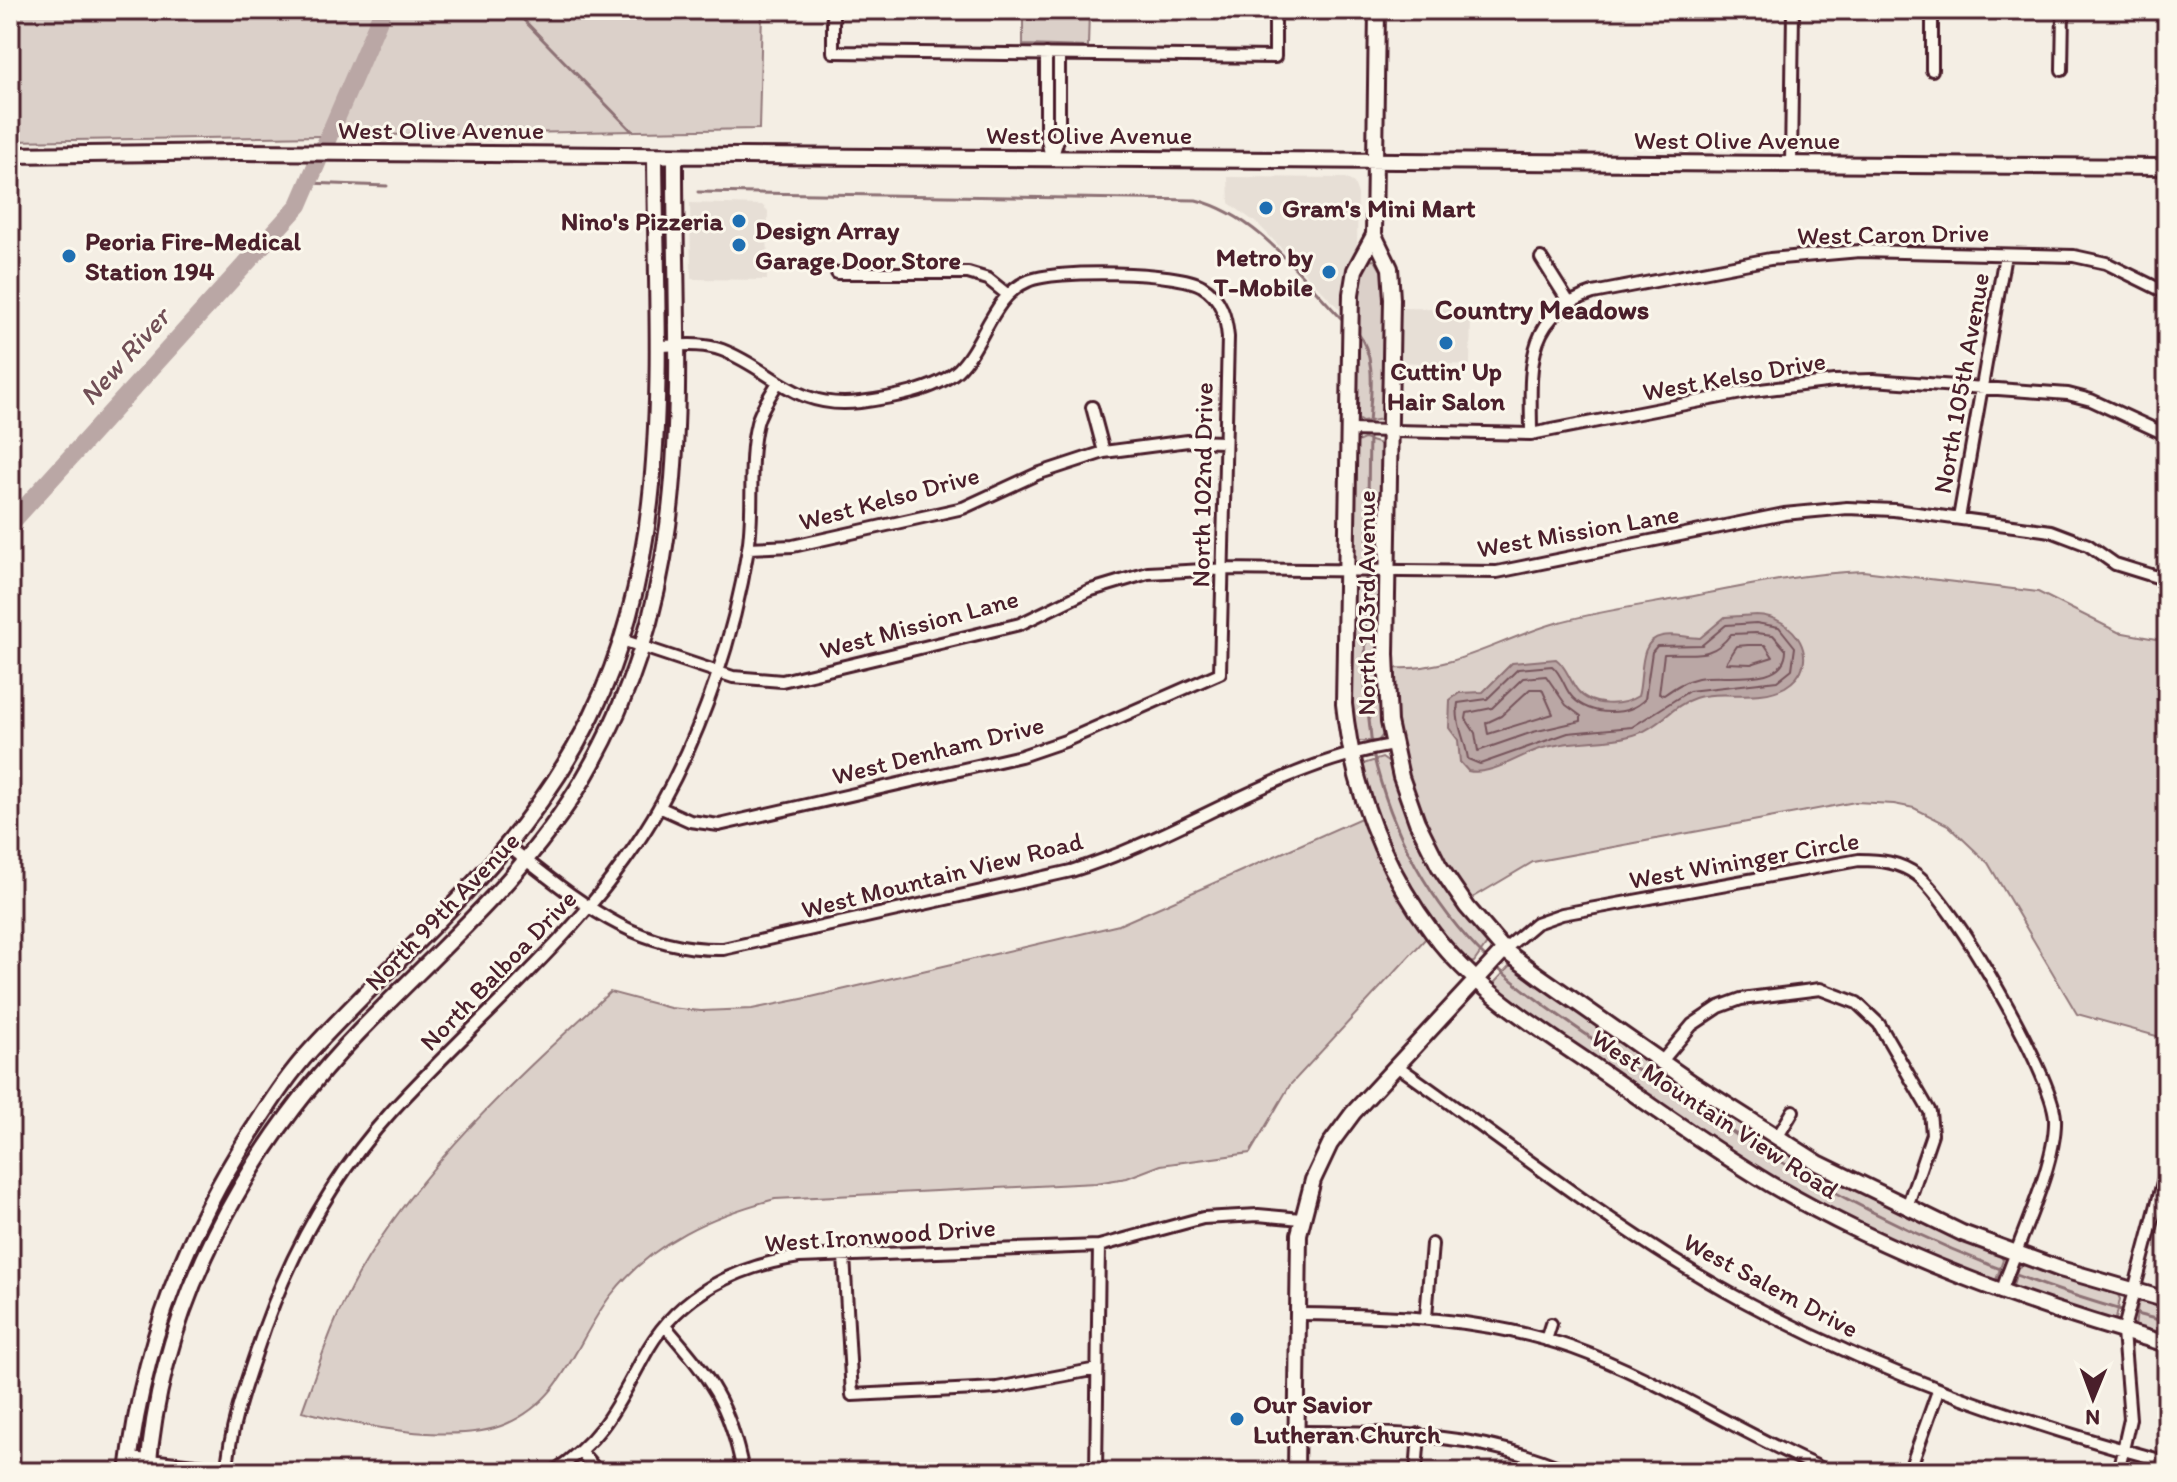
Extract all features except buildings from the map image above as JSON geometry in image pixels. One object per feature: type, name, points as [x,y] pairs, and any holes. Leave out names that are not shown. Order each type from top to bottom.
[{"type":"main road","name":"North 103rd Avenue","points":[[1377,10],[1374,235],[1390,268],[1392,282],[1386,668],[1393,745],[1409,802],[1432,854],[1467,907],[1504,950]]},
{"type":"main road","name":"West Olive Avenue","points":[[10,155],[405,153],[2167,167]]},
{"type":"main road","name":"North 99th Avenue","points":[[129,1465],[157,1326],[186,1249],[223,1175],[278,1089],[312,1049],[509,847],[578,742],[622,640],[637,591],[653,479],[655,156]]},
{"type":"main road","name":"North 99th Avenue","points":[[149,1466],[169,1360],[212,1244],[269,1140],[299,1098],[329,1065],[527,861],[584,777],[613,721],[641,647],[663,567],[674,496],[677,346],[675,156]]},
{"type":"main road","name":"North 103rd Avenue","points":[[1374,235],[1352,280],[1343,681],[1350,753],[1364,803],[1395,874],[1433,933],[1476,980]]},
{"type":"main road","points":[[1296,1472],[1301,1219],[1313,1180],[1330,1144],[1396,1065],[1504,950]]},
{"type":"main road","name":"West Mountain View Road","points":[[1504,950],[1777,1138],[1907,1207],[2014,1253],[2167,1300]]},
{"type":"main road","name":"West Mountain View Road","points":[[1476,980],[1546,1034],[1770,1184],[1856,1230],[2001,1293],[2167,1344]]},
{"type":"main road","points":[[312,1049],[329,1065]]},
{"type":"street","points":[[833,10],[833,52],[1275,57],[1275,10]]},
{"type":"street","points":[[1791,164],[1793,10]]},
{"type":"street","points":[[1932,10],[1932,70]]},
{"type":"street","points":[[2062,70],[2063,10]]},
{"type":"street","points":[[1046,54],[1046,136],[1052,159]]},
{"type":"street","points":[[1052,159],[1059,136],[1059,55]]},
{"type":"street","name":"West Caron Drive","points":[[1568,301],[1593,293],[1770,259],[1860,251],[2074,256],[2106,263],[2167,293]]},
{"type":"street","name":"North 105th Avenue","points":[[1959,518],[2005,255]]},
{"type":"street","points":[[1531,434],[1536,344],[1546,322],[1568,301],[1541,258]]},
{"type":"street","points":[[656,346],[721,350],[777,384],[809,398],[841,402],[928,386],[961,366],[1008,295],[988,279],[968,273],[837,273]]},
{"type":"street","name":"North 102nd Drive","points":[[1008,295],[1027,281],[1067,274],[1178,277],[1202,286],[1218,300],[1228,337],[1220,673]]},
{"type":"street","name":"West Kelso Drive","points":[[1348,430],[1531,434],[1792,384],[1873,380],[1983,386],[2079,397],[2167,435]]},
{"type":"street","name":"North Balboa Drive","points":[[227,1470],[248,1376],[266,1320],[286,1269],[320,1208],[392,1111],[540,965],[589,909],[659,807],[686,754],[716,673],[748,548],[757,423],[777,384]]},
{"type":"street","points":[[1092,407],[1104,452]]},
{"type":"street","name":"West Kelso Drive","points":[[748,548],[793,546],[963,508],[1037,474],[1104,452],[1188,441],[1224,442]]},
{"type":"street","name":"West Mission Lane","points":[[622,640],[747,681],[782,681],[1020,624],[1088,591],[1123,579],[1161,572],[1223,569],[1497,572],[1815,510],[1894,510],[2051,531],[2088,545],[2115,564],[2167,580]]},
{"type":"street","name":"West Denham Drive","points":[[659,807],[690,821],[719,825],[1021,756],[1065,741],[1220,673]]},
{"type":"street","name":"West Mountain View Road","points":[[509,847],[589,909],[626,930],[661,944],[697,949],[756,944],[1093,864],[1350,753],[1393,745]]},
{"type":"street","name":"West Wininger Circle","points":[[1504,950],[1536,923],[1562,914],[1859,860],[1887,861],[1908,868],[1943,902],[2049,1088],[2055,1116],[2051,1151],[2001,1293]]},
{"type":"street","points":[[1662,1061],[1692,1025],[1719,1007],[1741,999],[1820,989],[1857,1003],[1879,1024],[1930,1112],[1932,1134],[1907,1207]]},
{"type":"street","name":"West Salem Drive","points":[[1396,1065],[1605,1213],[1706,1279],[1834,1346],[1938,1391],[2167,1462]]},
{"type":"street","name":"West Mountain View Road","points":[[1777,1138],[1793,1111]]},
{"type":"street","points":[[2118,1472],[2130,1407],[2123,1332],[2167,1167]]},
{"type":"street","name":"West Ironwood Drive","points":[[553,1472],[582,1453],[619,1407],[650,1346],[665,1326],[700,1292],[760,1263],[844,1256],[1099,1246],[1203,1218],[1258,1215],[1301,1219]]},
{"type":"street","points":[[1426,1317],[1432,1244]]},
{"type":"street","points":[[1096,1472],[1099,1246]]},
{"type":"street","points":[[844,1256],[852,1395],[997,1388],[1097,1369]]},
{"type":"street","points":[[1297,1314],[1426,1317],[1495,1327],[1546,1340],[1625,1369],[1830,1472]]},
{"type":"street","points":[[1546,1340],[1551,1324]]},
{"type":"street","points":[[665,1326],[707,1374],[726,1407],[743,1472]]},
{"type":"street","points":[[1909,1472],[1938,1391]]},
{"type":"street","points":[[1295,1432],[1419,1434],[1490,1445],[1570,1472]]},
{"type":"street","points":[[1416,1472],[1419,1434]]},
{"type":"street","points":[[582,1453],[598,1472]]},
{"type":"street","points":[[129,1465],[260,1472]]},
{"type":"shaded area","points":[[10,10],[762,10],[759,129],[10,141]]},
{"type":"shaded area","points":[[1023,10],[1089,10],[1088,47],[1023,45]]},
{"type":"shaded area","points":[[1228,177],[1345,178],[1354,183],[1358,194],[1357,246],[1346,280],[1346,316],[1259,225],[1229,203]]},
{"type":"shaded area","points":[[690,203],[762,205],[768,211],[767,280],[691,279]]},
{"type":"shaded area","points":[[1375,260],[1386,279],[1384,419],[1362,422],[1356,418],[1355,289],[1366,261]]},
{"type":"shaded area","points":[[1399,308],[1471,309],[1470,365],[1397,362]]},
{"type":"shaded area","points":[[1364,439],[1384,445],[1382,560],[1373,564],[1353,561],[1353,444]]},
{"type":"shaded area","points":[[1863,571],[2038,592],[2118,632],[2167,641],[2167,1039],[2077,1014],[1988,863],[1948,825],[1914,808],[1894,804],[1855,802],[1533,862],[1469,900],[1436,844],[1413,790],[1399,734],[1392,668],[1414,668],[1455,660],[1535,630],[1589,615],[1775,581]]},
{"type":"shaded area","points":[[1361,582],[1380,585],[1385,732],[1378,741],[1355,741],[1349,702],[1352,585]]},
{"type":"shaded area","points":[[1382,758],[1392,765],[1425,854],[1488,942],[1474,962],[1467,963],[1431,918],[1387,846],[1360,765]]},
{"type":"shaded area","points":[[1363,817],[1386,870],[1428,936],[1290,1085],[1250,1153],[1161,1165],[1127,1178],[1096,1183],[775,1199],[706,1223],[664,1245],[645,1260],[611,1295],[556,1385],[526,1413],[506,1424],[485,1430],[433,1433],[376,1427],[302,1411],[341,1308],[383,1235],[473,1124],[610,992],[670,1008],[701,1011],[752,1009],[807,998],[1119,925]]},
{"type":"shaded area","points":[[1509,967],[1516,967],[1775,1144],[1999,1254],[2003,1260],[1996,1280],[1900,1247],[1752,1168],[1497,992],[1495,982]]},
{"type":"shaded area","points":[[2029,1264],[2117,1293],[2120,1299],[2116,1319],[2111,1323],[2012,1289],[2018,1267]]},
{"type":"shaded area","points":[[2142,1301],[2167,1306],[2167,1340],[2135,1327],[2138,1304]]},
{"type":"water","points":[[1756,615],[1782,623],[1793,631],[1800,642],[1804,653],[1803,665],[1797,677],[1785,687],[1763,694],[1695,698],[1639,733],[1550,746],[1485,771],[1468,771],[1460,762],[1458,740],[1449,728],[1450,700],[1459,693],[1483,692],[1512,663],[1556,659],[1575,687],[1590,700],[1606,704],[1623,702],[1638,696],[1645,652],[1654,639],[1671,635],[1700,638],[1725,617]]},
{"type":"waterway","name":"New River","points":[[10,524],[299,205],[383,10]]},
{"type":"waterway","points":[[514,10],[632,131]]},
{"type":"waterway","points":[[308,183],[387,186]]},
{"type":"waterway","points":[[698,192],[1196,200],[1239,219],[1258,233],[1277,249],[1343,320]]},
{"type":"waterway","points":[[1357,332],[1364,342],[1370,365],[1369,426]]},
{"type":"waterway","points":[[1367,566],[1369,434]]},
{"type":"waterway","points":[[1366,574],[1365,684],[1372,746]]},
{"type":"waterway","points":[[1373,753],[1390,811],[1416,865],[1448,915],[1488,960]]},
{"type":"waterway","points":[[1494,965],[1546,1006],[1695,1109],[1870,1211],[1993,1266],[2125,1311]]},
{"type":"waterway","points":[[2132,1313],[2167,1322]]},
{"type":"place","name":"Gram's Mini Mart","points":[[1266,208]]},
{"type":"place","name":"Nino's Pizzeria","points":[[739,221]]},
{"type":"place","name":"Design Array Garage Door Store","points":[[739,245]]},
{"type":"place","name":"Peoria Fire-Medical Station 194","points":[[69,256]]},
{"type":"place","name":"Metro by T-Mobile","points":[[1329,272]]},
{"type":"place","name":"Cuttin' Up Hair Salon","points":[[1446,343]]},
{"type":"place","name":"Our Savior Lutheran Church","points":[[1237,1419]]},
{"type":"district","name":"Country Meadows","points":[[1542,309]]}]
